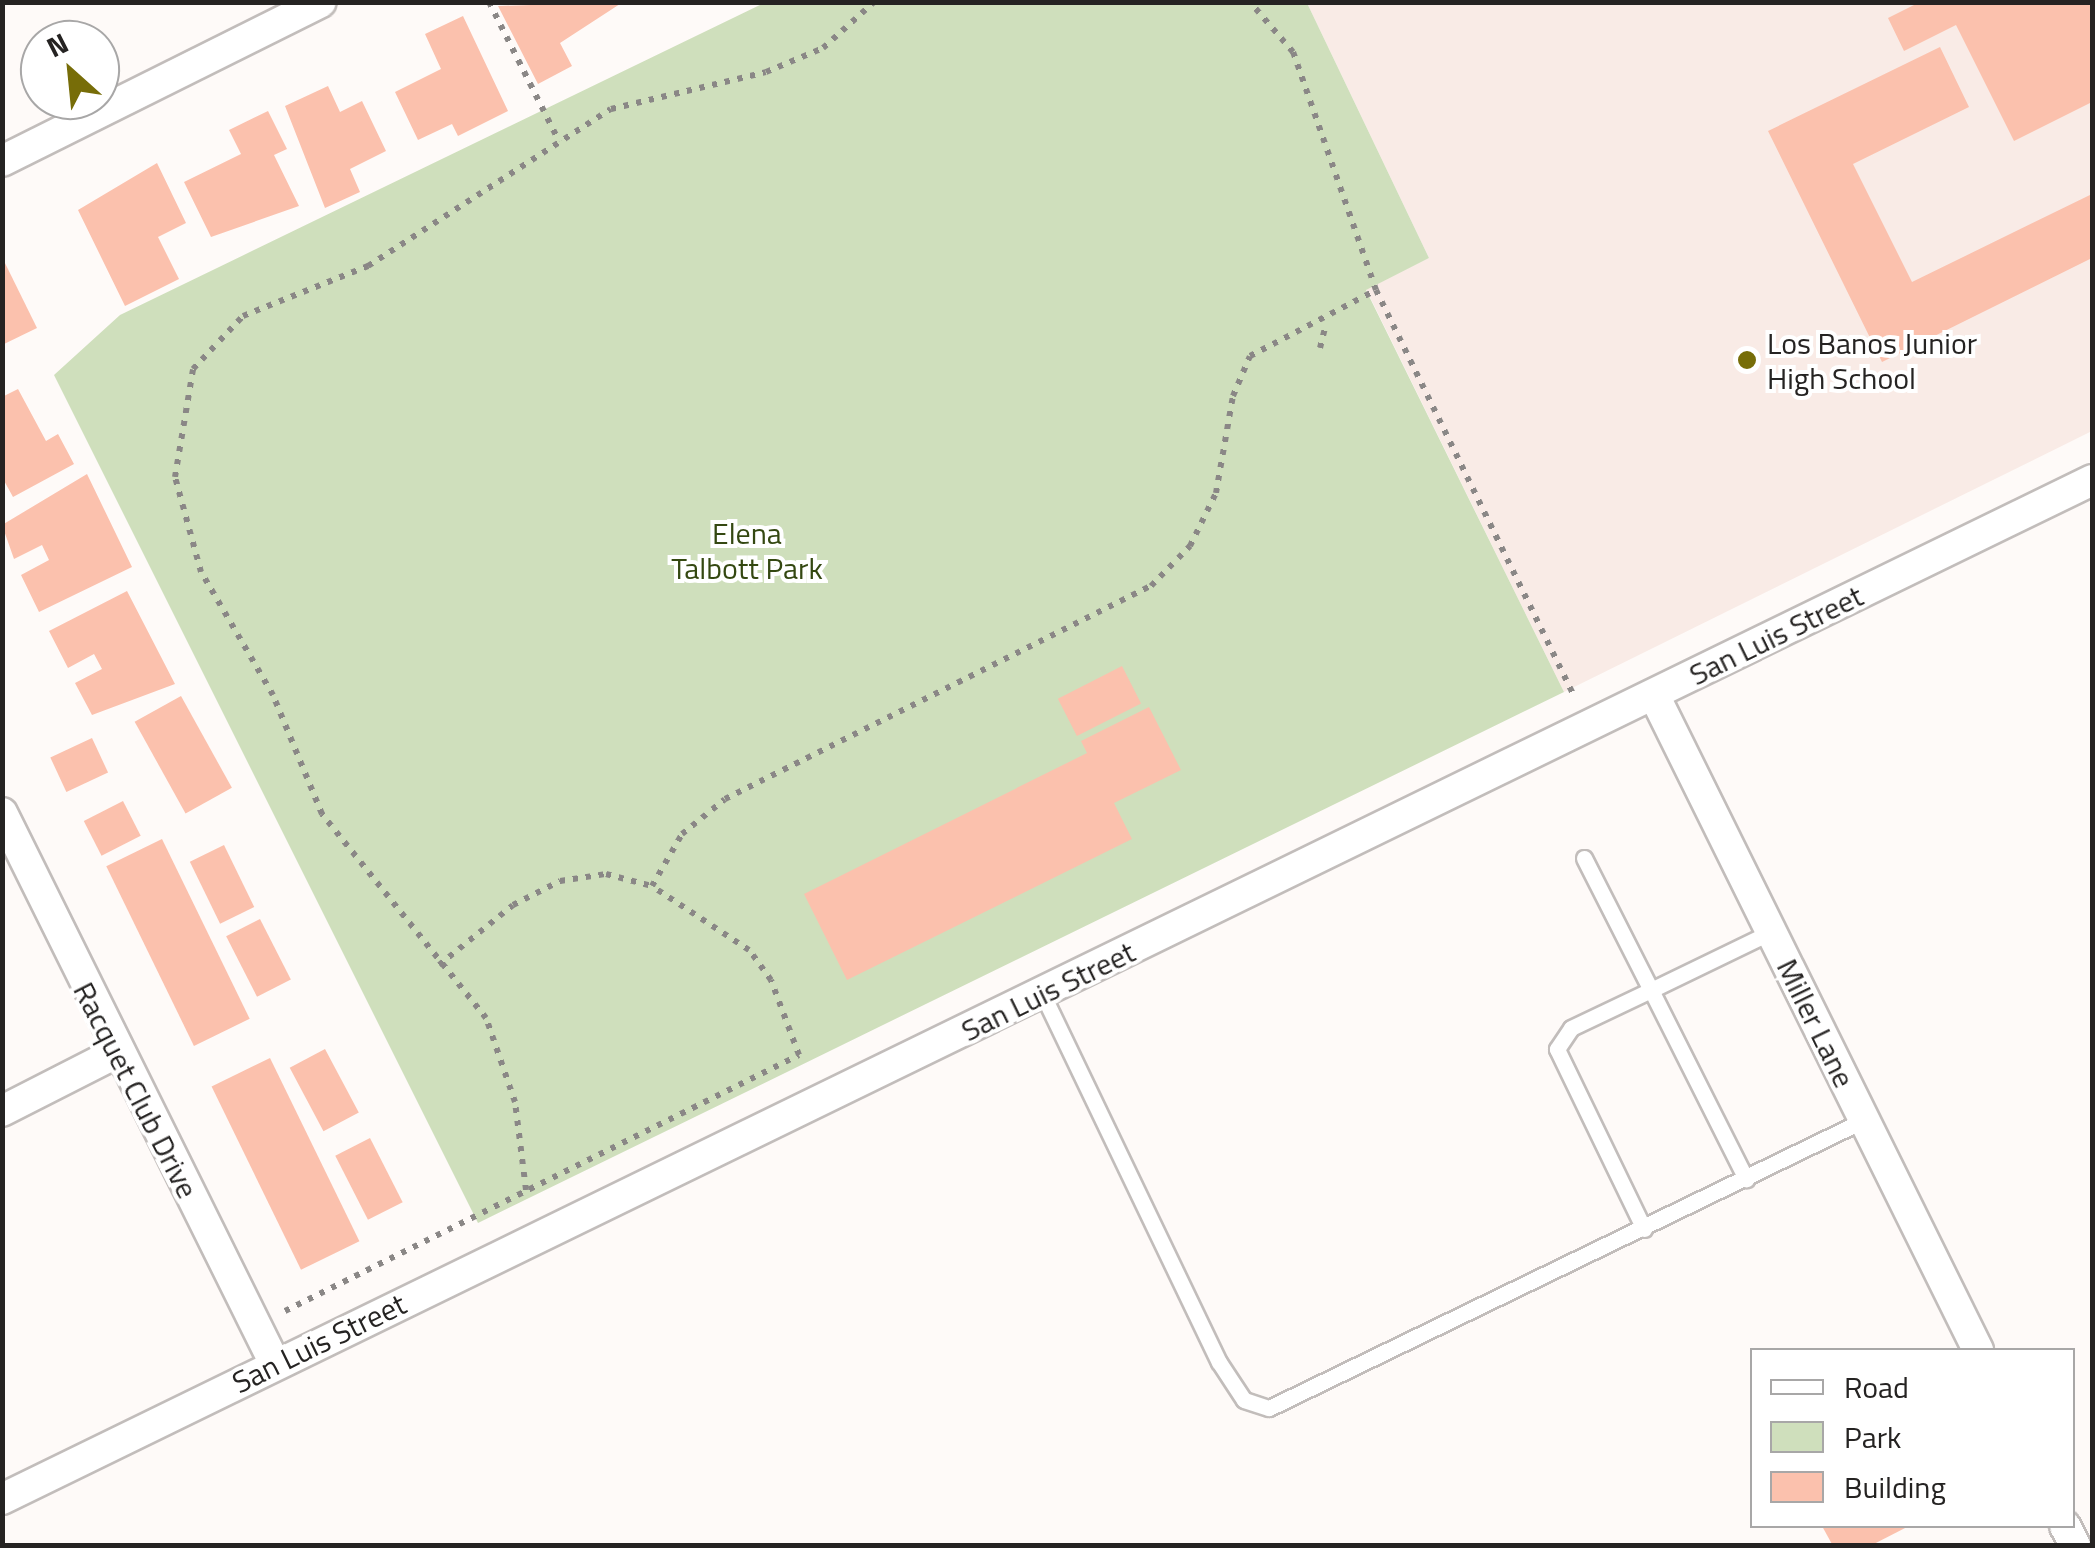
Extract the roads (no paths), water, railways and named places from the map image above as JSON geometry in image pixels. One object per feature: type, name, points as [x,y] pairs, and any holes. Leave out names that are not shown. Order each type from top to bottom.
[{"type":"street","points":[[2,161],[321,2]]},
{"type":"street","name":"San Luis Street","points":[[2,1499],[2092,480]]},
{"type":"street","name":"Miller Lane","points":[[1654,695],[1977,1348]]},
{"type":"street","name":"Racquet Club Drive","points":[[2,813],[116,1054],[275,1364]]},
{"type":"street","points":[[2,1111],[116,1054]]},
{"type":"lane","points":[[1584,858],[1746,1179]]},
{"type":"lane","points":[[1644,1229],[1557,1050],[1571,1028],[1771,932]]},
{"type":"lane","points":[[1042,994],[1244,1400],[1269,1408],[1292,1402],[1864,1120]]},
{"type":"place","name":"Los Banos Junior High School","points":[[1747,360]]},
{"type":"park label","name":"Elena Talbott Park","points":[[747,550]]}]
